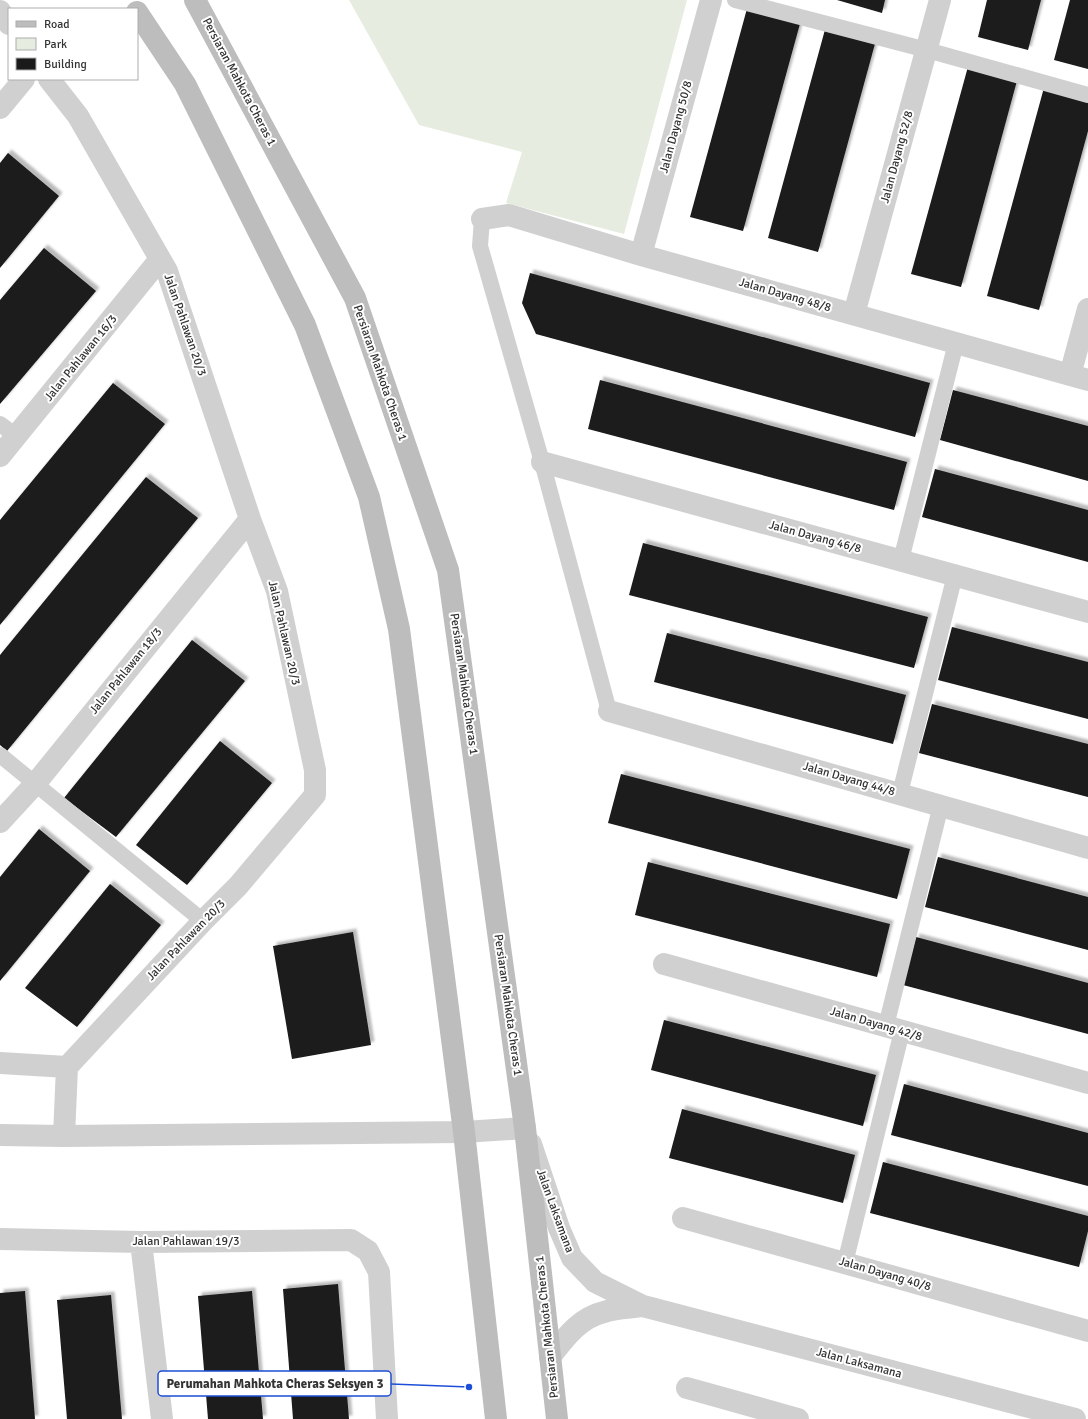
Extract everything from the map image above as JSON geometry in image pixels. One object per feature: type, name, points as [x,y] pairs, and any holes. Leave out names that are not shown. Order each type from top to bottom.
[{"type":"main road","name":"Persiaran Mahkota Cheras 1","points":[[195,0],[354,298],[448,570],[525,1128],[557,1419]]},
{"type":"main road","points":[[138,14],[185,84],[305,325],[369,497],[399,629],[464,1132],[496,1419]]},
{"type":"street","name":"Jalan Dayang 50/8","points":[[640,255],[711,0]]},
{"type":"street","name":"Jalan Dayang 52/8","points":[[854,314],[940,0]]},
{"type":"street","points":[[0,11],[8,23]]},
{"type":"street","points":[[0,108],[23,80]]},
{"type":"street","name":"Jalan Pahlawan 20/3","points":[[50,80],[78,116],[167,271],[250,519],[277,591],[315,770],[316,795],[238,886],[203,921],[67,1067]]},
{"type":"street","name":"Jalan Dayang 48/8","points":[[482,219],[509,214],[640,255],[1079,378]]},
{"type":"street","name":"Jalan Pahlawan 16/3","points":[[0,456],[8,430],[160,259]]},
{"type":"street","points":[[1079,378],[1088,308]]},
{"type":"street","name":"Jalan Dayang 46/8","points":[[542,462],[1088,612]]},
{"type":"street","name":"Jalan Pahlawan 18/3","points":[[0,822],[35,784],[250,519]]},
{"type":"street","name":"Jalan Dayang 44/8","points":[[609,711],[1088,848]]},
{"type":"street","name":"Jalan Dayang 42/8","points":[[664,964],[1088,1083]]},
{"type":"street","points":[[0,1063],[67,1067],[64,1136]]},
{"type":"street","points":[[0,1135],[64,1136],[464,1132],[525,1128]]},
{"type":"street","name":"Jalan Laksamana","points":[[525,1128],[559,1228],[572,1258],[595,1282],[643,1306],[1075,1419]]},
{"type":"street","name":"Jalan Dayang 40/8","points":[[683,1218],[1088,1331]]},
{"type":"street","name":"Jalan Pahlawan 19/3","points":[[0,1239],[141,1242],[351,1240],[368,1251],[379,1272],[387,1419]]},
{"type":"street","points":[[141,1242],[162,1419]]},
{"type":"street","name":"Jalan Laksamana","points":[[550,1357],[572,1330],[586,1319],[603,1312],[643,1306]]},
{"type":"street","points":[[687,1388],[798,1419]]},
{"type":"lane","points":[[735,0],[927,50],[1088,95]]},
{"type":"lane","points":[[482,219],[480,246],[542,462],[609,711]]},
{"type":"lane","points":[[901,560],[956,343]]},
{"type":"lane","points":[[900,793],[955,575]]},
{"type":"lane","points":[[0,756],[203,921]]},
{"type":"lane","points":[[845,1263],[941,805]]},
{"type":"green space","points":[[349,0],[687,0],[624,234],[506,203],[522,152],[419,125]]},
{"type":"building","points":[[837,0],[885,0],[882,13]]},
{"type":"building","points":[[987,0],[1041,0],[1028,50],[978,37]]},
{"type":"building","points":[[1070,0],[1088,0],[1088,69],[1054,60]]},
{"type":"building","points":[[748,5],[801,20],[743,231],[690,217]]},
{"type":"building","points":[[826,26],[876,40],[818,252],[768,238]]},
{"type":"building","points":[[969,63],[1018,77],[961,287],[911,274]]},
{"type":"building","points":[[1045,84],[1088,95],[1088,131],[1039,310],[987,296]]},
{"type":"building","points":[[8,153],[59,196],[0,268],[0,163]]},
{"type":"building","points":[[44,248],[96,291],[0,404],[0,300]]},
{"type":"building","points":[[530,273],[930,383],[915,437],[536,334],[522,303]]},
{"type":"building","points":[[600,380],[907,462],[894,510],[588,429]]},
{"type":"building","points":[[113,383],[165,424],[0,625],[0,520]]},
{"type":"building","points":[[953,390],[1088,426],[1088,481],[940,440]]},
{"type":"building","points":[[935,469],[1088,510],[1088,562],[922,517]]},
{"type":"building","points":[[146,477],[198,518],[7,751],[0,745],[0,655]]},
{"type":"building","points":[[643,543],[928,617],[914,668],[629,595]]},
{"type":"building","points":[[952,627],[1088,662],[1088,719],[938,680]]},
{"type":"building","points":[[667,633],[906,695],[893,744],[654,682]]},
{"type":"building","points":[[192,640],[245,681],[116,837],[64,798]]},
{"type":"building","points":[[932,704],[1088,744],[1088,797],[919,753]]},
{"type":"building","points":[[220,741],[272,783],[187,885],[136,845]]},
{"type":"building","points":[[621,774],[910,849],[897,899],[608,823]]},
{"type":"building","points":[[39,829],[90,871],[0,981],[0,877]]},
{"type":"building","points":[[938,857],[1088,897],[1088,950],[925,907]]},
{"type":"building","points":[[648,862],[890,924],[877,977],[635,915]]},
{"type":"building","points":[[110,884],[161,925],[77,1027],[25,988]]},
{"type":"building","points":[[353,932],[371,1045],[292,1059],[273,946]]},
{"type":"building","points":[[916,937],[1088,983],[1088,1034],[903,985]]},
{"type":"building","points":[[664,1020],[876,1075],[863,1126],[651,1070]]},
{"type":"building","points":[[904,1084],[1088,1133],[1088,1186],[891,1135]]},
{"type":"building","points":[[682,1109],[855,1155],[843,1203],[669,1158]]},
{"type":"building","points":[[883,1162],[1088,1216],[1088,1231],[1079,1267],[870,1213]]},
{"type":"building","points":[[338,1284],[349,1419],[293,1419],[283,1289]]},
{"type":"building","points":[[25,1291],[35,1419],[0,1419],[0,1293]]},
{"type":"building","points":[[252,1291],[263,1419],[208,1419],[198,1296]]},
{"type":"building","points":[[111,1295],[122,1419],[67,1419],[57,1300]]},
{"type":"place","name":"Perumahan Mahkota Cheras Seksyen 3","points":[[469,1387]]}]
